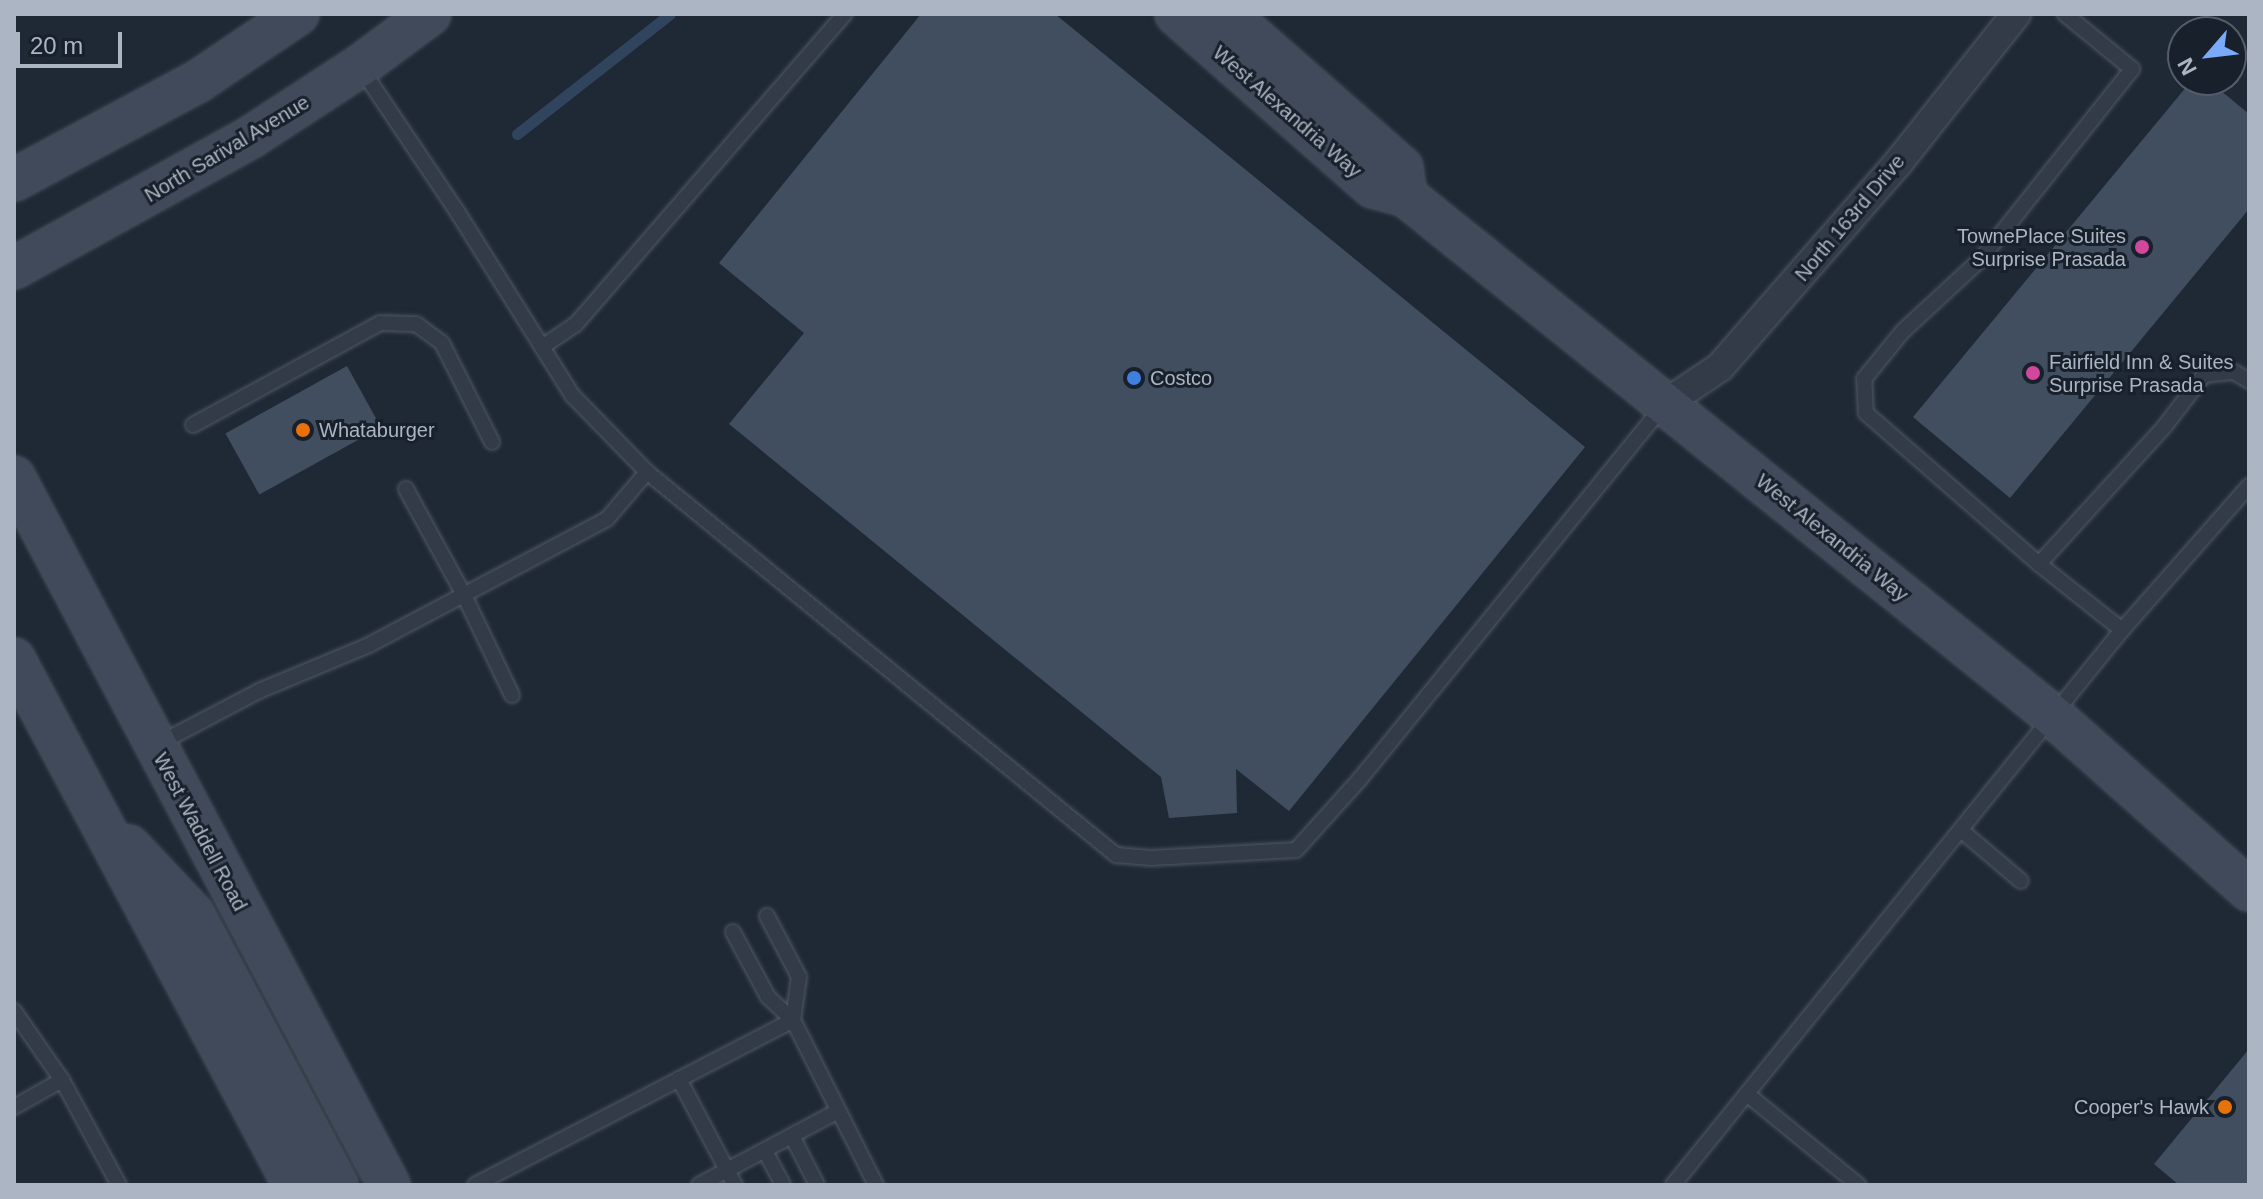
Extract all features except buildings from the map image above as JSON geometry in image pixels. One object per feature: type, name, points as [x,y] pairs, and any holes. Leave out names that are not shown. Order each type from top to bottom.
[{"type":"main road","points":[[14,180],[197,82],[298,14]]},
{"type":"main road","name":"North Sarival Avenue","points":[[14,268],[251,137],[360,66],[430,14]]},
{"type":"main road","name":"West Alexandria Way","points":[[1176,14],[1373,187],[1406,196],[2053,716],[2249,890]]},
{"type":"main road","name":"West Alexandria Way","points":[[1227,14],[1402,168],[1406,196]]},
{"type":"main road","name":"West Waddell Road","points":[[14,477],[389,1185]]},
{"type":"main road","points":[[14,659],[294,1185]]},
{"type":"main road","points":[[91,805],[193,914],[337,1185]]},
{"type":"street","name":"North 163rd Drive","points":[[1665,404],[1720,367],[1730,356],[1898,163],[2016,14]]},
{"type":"lane","points":[[542,347],[576,324],[845,14]]},
{"type":"lane","points":[[2065,14],[2132,69],[1981,259],[1903,331],[1864,379],[1866,413],[2039,564],[2122,630]]},
{"type":"lane","points":[[360,66],[458,213],[573,396],[647,472],[1116,855],[1151,858],[1296,850],[1329,814],[1665,404]]},
{"type":"lane","points":[[193,425],[380,323],[416,324],[442,343],[492,442]]},
{"type":"lane","points":[[2039,564],[2164,427],[2204,375],[2234,372],[2249,381]]},
{"type":"lane","points":[[155,746],[261,690],[369,645],[607,519],[647,472]]},
{"type":"lane","points":[[1673,1185],[2122,630],[2249,486]]},
{"type":"lane","points":[[406,489],[464,595],[512,695]]},
{"type":"lane","points":[[1962,831],[2021,881]]},
{"type":"lane","points":[[767,916],[799,977],[793,1020]]},
{"type":"lane","points":[[733,932],[768,997],[793,1020],[876,1185]]},
{"type":"lane","points":[[14,1011],[62,1080],[119,1185]]},
{"type":"lane","points":[[475,1185],[793,1020]]},
{"type":"lane","points":[[679,1079],[735,1185]]},
{"type":"lane","points":[[14,1107],[62,1080]]},
{"type":"lane","points":[[1747,1094],[1858,1185]]},
{"type":"lane","points":[[699,1185],[838,1111]]},
{"type":"lane","points":[[792,1136],[817,1185]]},
{"type":"lane","points":[[765,1151],[783,1185]]},
{"type":"waterway","points":[[517,134],[670,14]]},
{"type":"place","name":"TownePlace Suites Surprise Prasada","points":[[2142,247]]},
{"type":"place","name":"Fairfield Inn & Suites Surprise Prasada","points":[[2033,373]]},
{"type":"place","name":"Costco","points":[[1134,378]]},
{"type":"place","name":"Whataburger","points":[[303,430]]},
{"type":"place","name":"Cooper's Hawk","points":[[2225,1107]]}]
